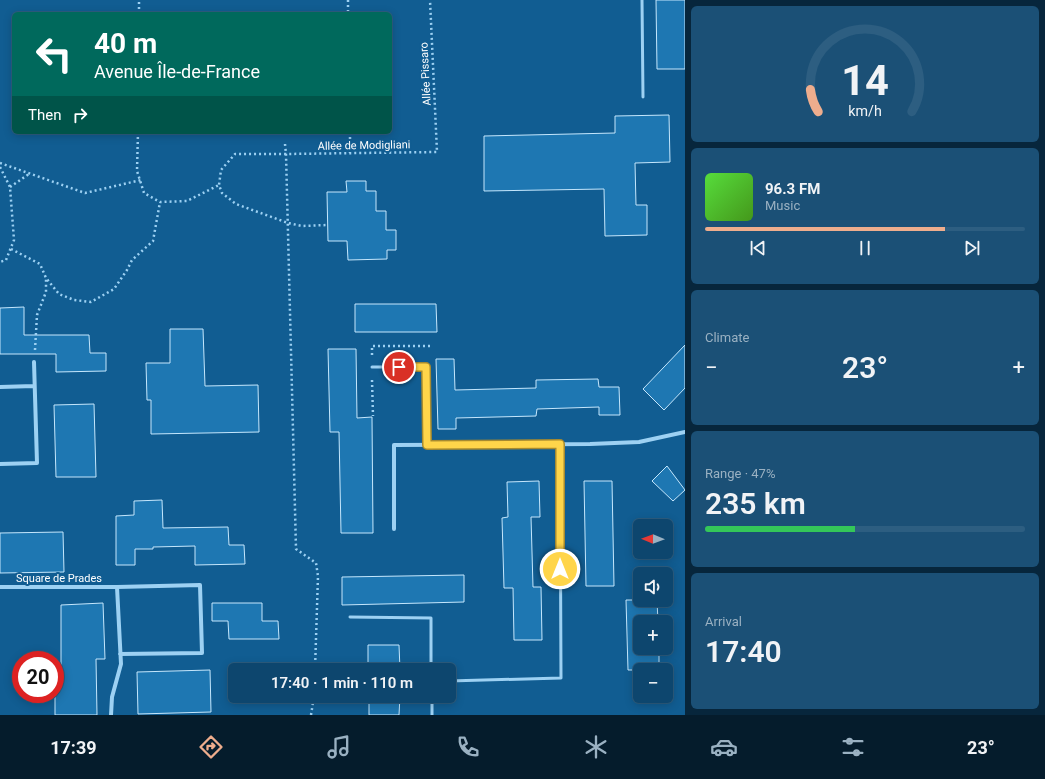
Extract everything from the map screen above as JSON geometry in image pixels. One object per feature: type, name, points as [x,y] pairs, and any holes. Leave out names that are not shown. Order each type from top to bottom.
[{"type":"street","points":[[0,464],[37,463],[34,362]]},
{"type":"street","points":[[0,387],[34,386]]},
{"type":"street","points":[[394,529],[394,445],[639,442],[685,432]]},
{"type":"street","name":"Square de Prades","points":[[0,587],[200,586],[202,653],[120,654]]},
{"type":"street","name":"Square de Prades","points":[[111,715],[112,697],[120,664],[117,587]]},
{"type":"lane","points":[[642,0],[643,97]]},
{"type":"lane","points":[[372,367],[426,367],[427,445]]},
{"type":"lane","points":[[456,680],[560,678],[560,444]]},
{"type":"lane","points":[[350,617],[431,618],[432,663]]},
{"type":"lane","points":[[432,703],[432,715]]},
{"type":"path","points":[[139,0],[139,12]]},
{"type":"path","points":[[348,0],[348,12]]},
{"type":"path","name":"Allée Pissaro","points":[[430,0],[437,146]]},
{"type":"path","points":[[138,134],[138,171],[144,193],[160,202],[187,201],[219,185],[222,193],[236,204],[288,223],[302,226],[328,225]]},
{"type":"path","points":[[350,134],[350,153]]},
{"type":"path","points":[[285,144],[296,548],[316,563],[318,576],[315,663]]},
{"type":"path","name":"Allée de Modigliani","points":[[219,185],[221,170],[235,154],[437,152],[437,146]]},
{"type":"path","points":[[0,163],[85,193],[141,180]]},
{"type":"path","points":[[0,167],[10,187],[14,240],[6,260],[0,262]]},
{"type":"path","points":[[10,187],[30,173]]},
{"type":"path","points":[[10,249],[40,264],[46,278],[60,294],[74,300],[91,302],[114,289],[132,260],[153,241],[160,202]]},
{"type":"path","points":[[34,362],[37,315],[46,292],[46,278]]},
{"type":"path","points":[[311,715],[313,703]]},
{"type":"building","points":[[656,0],[685,0],[685,69],[657,69]]},
{"type":"building","points":[[669,115],[670,162],[635,163],[636,205],[647,205],[647,235],[605,236],[604,189],[484,191],[484,136],[615,133],[615,116]]},
{"type":"building","points":[[346,181],[366,181],[366,191],[376,191],[376,211],[386,211],[386,230],[396,230],[396,250],[387,250],[387,259],[348,260],[347,241],[328,241],[327,192],[347,192]]},
{"type":"building","points":[[355,304],[436,304],[437,332],[355,332]]},
{"type":"building","points":[[24,307],[24,335],[89,335],[90,353],[106,353],[106,371],[56,372],[56,354],[0,354],[0,308]]},
{"type":"building","points":[[170,329],[203,329],[205,386],[258,385],[259,432],[151,434],[151,400],[147,400],[146,363],[170,363]]},
{"type":"building","points":[[685,345],[685,388],[664,410],[643,389]]},
{"type":"building","points":[[328,349],[356,349],[357,418],[372,417],[373,533],[341,533],[339,432],[330,432]]},
{"type":"building","points":[[436,359],[454,359],[455,390],[536,388],[536,380],[598,379],[599,387],[619,387],[620,415],[599,415],[599,407],[537,409],[536,416],[456,418],[456,429],[438,429]]},
{"type":"building","points":[[94,404],[96,477],[56,477],[54,405]]},
{"type":"building","points":[[667,466],[685,490],[673,501],[652,481]]},
{"type":"building","points":[[539,481],[540,517],[531,517],[533,587],[541,587],[542,640],[514,640],[513,588],[504,588],[502,518],[508,517],[507,482]]},
{"type":"building","points":[[584,481],[612,481],[614,586],[586,586]]},
{"type":"building","points":[[162,500],[163,528],[228,527],[229,545],[244,545],[245,564],[195,565],[195,546],[135,549],[135,565],[116,565],[116,516],[134,515],[134,501]]},
{"type":"building","points":[[63,532],[64,572],[0,573],[0,533]]},
{"type":"building","points":[[464,575],[464,602],[342,605],[342,577]]},
{"type":"building","points":[[626,600],[633,600],[633,607],[657,607],[658,615],[633,615],[633,655],[659,655],[659,663],[633,663],[633,670],[628,670]]},
{"type":"building","points":[[103,603],[105,659],[96,659],[97,715],[55,715],[55,703],[64,703],[64,651],[61,651],[61,605]]},
{"type":"building","points":[[212,603],[262,603],[262,621],[278,621],[279,639],[229,639],[228,621],[212,621]]},
{"type":"building","points":[[368,645],[399,645],[400,663],[368,663]]},
{"type":"building","points":[[210,670],[211,712],[138,714],[137,672]]},
{"type":"building","points":[[369,703],[400,703],[399,715],[369,715]]},
{"type":"route","points":[[399,367],[426,367],[427,445],[560,444],[560,569]]}]
